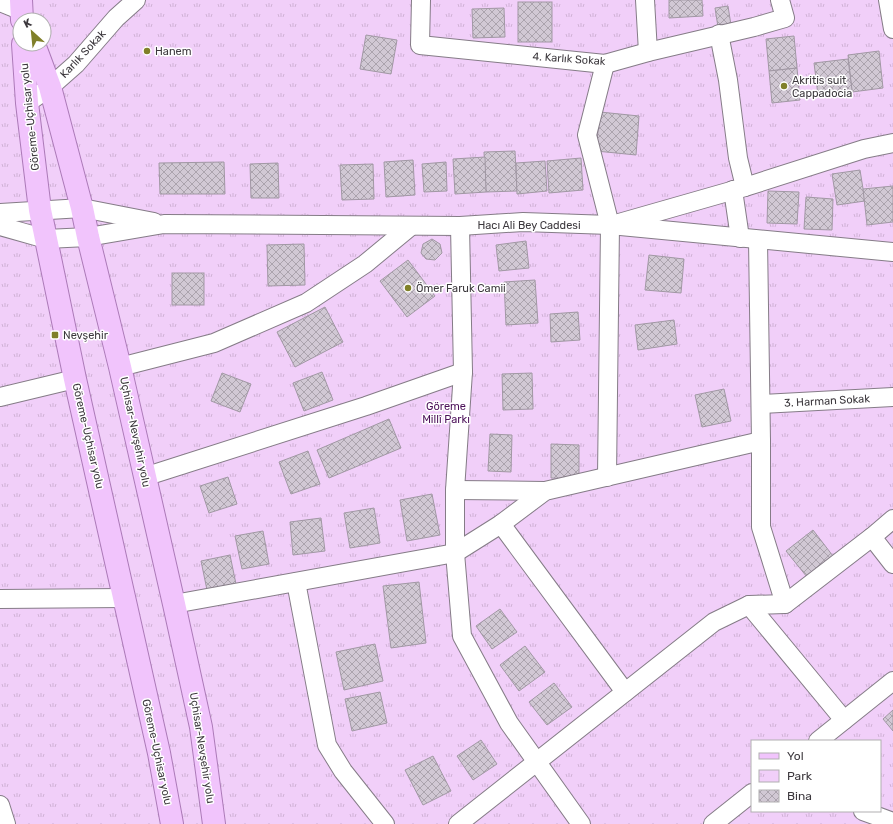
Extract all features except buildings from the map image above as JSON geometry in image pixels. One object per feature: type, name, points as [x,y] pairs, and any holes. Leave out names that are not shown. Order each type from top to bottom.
[{"type":"main road","name":"Göreme-Uçhisar yolu","points":[[24,52],[27,103],[40,210],[75,379],[158,753],[172,824]]},
{"type":"main road","name":"Uçhisar-Nevşehir yolu","points":[[37,52],[50,87],[82,208],[120,367],[201,728],[214,824]]},
{"type":"street","name":"Karlık Sokak","points":[[27,103],[50,87],[76,64],[116,18],[136,0]]},
{"type":"street","name":"4. Karlık Sokak","points":[[421,0],[420,45],[605,64],[785,18],[780,0]]},
{"type":"street","points":[[645,0],[648,52]]},
{"type":"street","points":[[888,0],[893,29]]},
{"type":"street","points":[[0,2],[20,12]]},
{"type":"street","points":[[719,34],[728,80],[738,158],[740,238]]},
{"type":"street","points":[[605,64],[587,135],[610,225],[607,477]]},
{"type":"street","points":[[610,225],[739,188],[864,149],[893,143]]},
{"type":"street","points":[[0,213],[82,208],[164,224]]},
{"type":"street","name":"Hacı Ali Bey Caddesi","points":[[164,224],[460,226],[522,222],[610,225],[893,252]]},
{"type":"street","points":[[0,226],[46,239],[88,238],[164,224]]},
{"type":"street","points":[[120,367],[214,343],[306,303],[365,264],[411,226]]},
{"type":"street","points":[[460,226],[463,372],[455,490],[455,553],[462,636],[509,723],[581,824]]},
{"type":"street","points":[[758,240],[761,404],[761,527],[784,604]]},
{"type":"street","points":[[144,477],[366,406],[463,372]]},
{"type":"street","points":[[0,397],[75,379]]},
{"type":"street","name":"3. Harman Sokak","points":[[761,404],[893,397]]},
{"type":"street","points":[[455,490],[545,491],[761,441]]},
{"type":"street","points":[[174,604],[455,553],[501,524],[545,491]]},
{"type":"street","points":[[458,824],[714,622],[749,605],[784,604],[872,537],[893,519]]},
{"type":"street","points":[[501,524],[625,692]]},
{"type":"street","points":[[872,537],[893,564]]},
{"type":"street","points":[[296,582],[327,745],[344,771],[385,824]]},
{"type":"street","points":[[0,599],[124,598]]},
{"type":"street","points":[[749,605],[844,720]]},
{"type":"street","points":[[819,740],[893,681]]},
{"type":"street","points":[[713,824],[751,794]]},
{"type":"street","points":[[0,805],[6,824]]},
{"type":"street","points":[[866,812],[893,822]]},
{"type":"green space","name":"Göreme Millî Parkı","points":[[0,0],[893,0],[893,824],[0,824]]},
{"type":"place","name":"Hanem","points":[[147,51]]},
{"type":"place","name":"Akritis suit Cappadocia","points":[[784,86]]},
{"type":"place","name":"Ömer Faruk Camii","points":[[408,288]]},
{"type":"place","name":"Nevşehir","points":[[55,335]]}]
